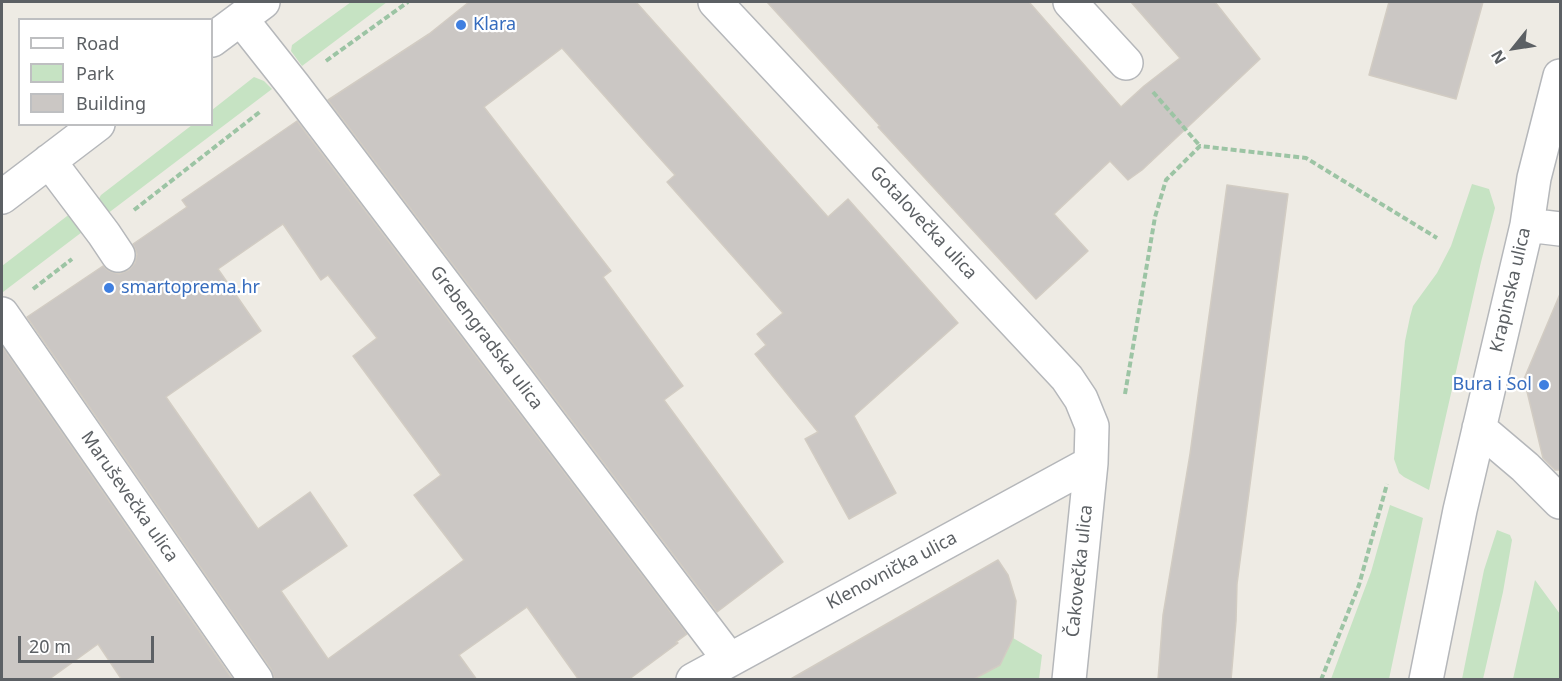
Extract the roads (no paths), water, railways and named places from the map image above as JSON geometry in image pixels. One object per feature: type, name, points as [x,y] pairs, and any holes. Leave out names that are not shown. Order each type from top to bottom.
[{"type":"street","name":"Gotalovečka ulica","points":[[715,2],[1067,378],[1081,399],[1092,426],[1091,463]]},
{"type":"street","points":[[1070,2],[1126,63]]},
{"type":"street","points":[[213,39],[252,10]]},
{"type":"street","name":"Grebengradska ulica","points":[[252,10],[323,124],[729,659]]},
{"type":"street","name":"Krapinska ulica","points":[[1426,680],[1460,510],[1527,225],[1534,178],[1560,76]]},
{"type":"street","points":[[2,197],[96,126]]},
{"type":"street","points":[[49,161],[118,255]]},
{"type":"street","points":[[1527,225],[1560,229]]},
{"type":"street","name":"Maruševečka ulica","points":[[2,314],[256,680]]},
{"type":"street","points":[[1479,428],[1525,467],[1560,502]]},
{"type":"street","name":"Klenovnička ulica","points":[[693,680],[1091,463]]},
{"type":"street","name":"Čakovečka ulica","points":[[1069,680],[1091,463]]},
{"type":"place","name":"Klara","points":[[461,25]]},
{"type":"place","name":"smartoprema.hr","points":[[109,288]]},
{"type":"place","name":"Bura i Sol","points":[[1544,385]]}]
